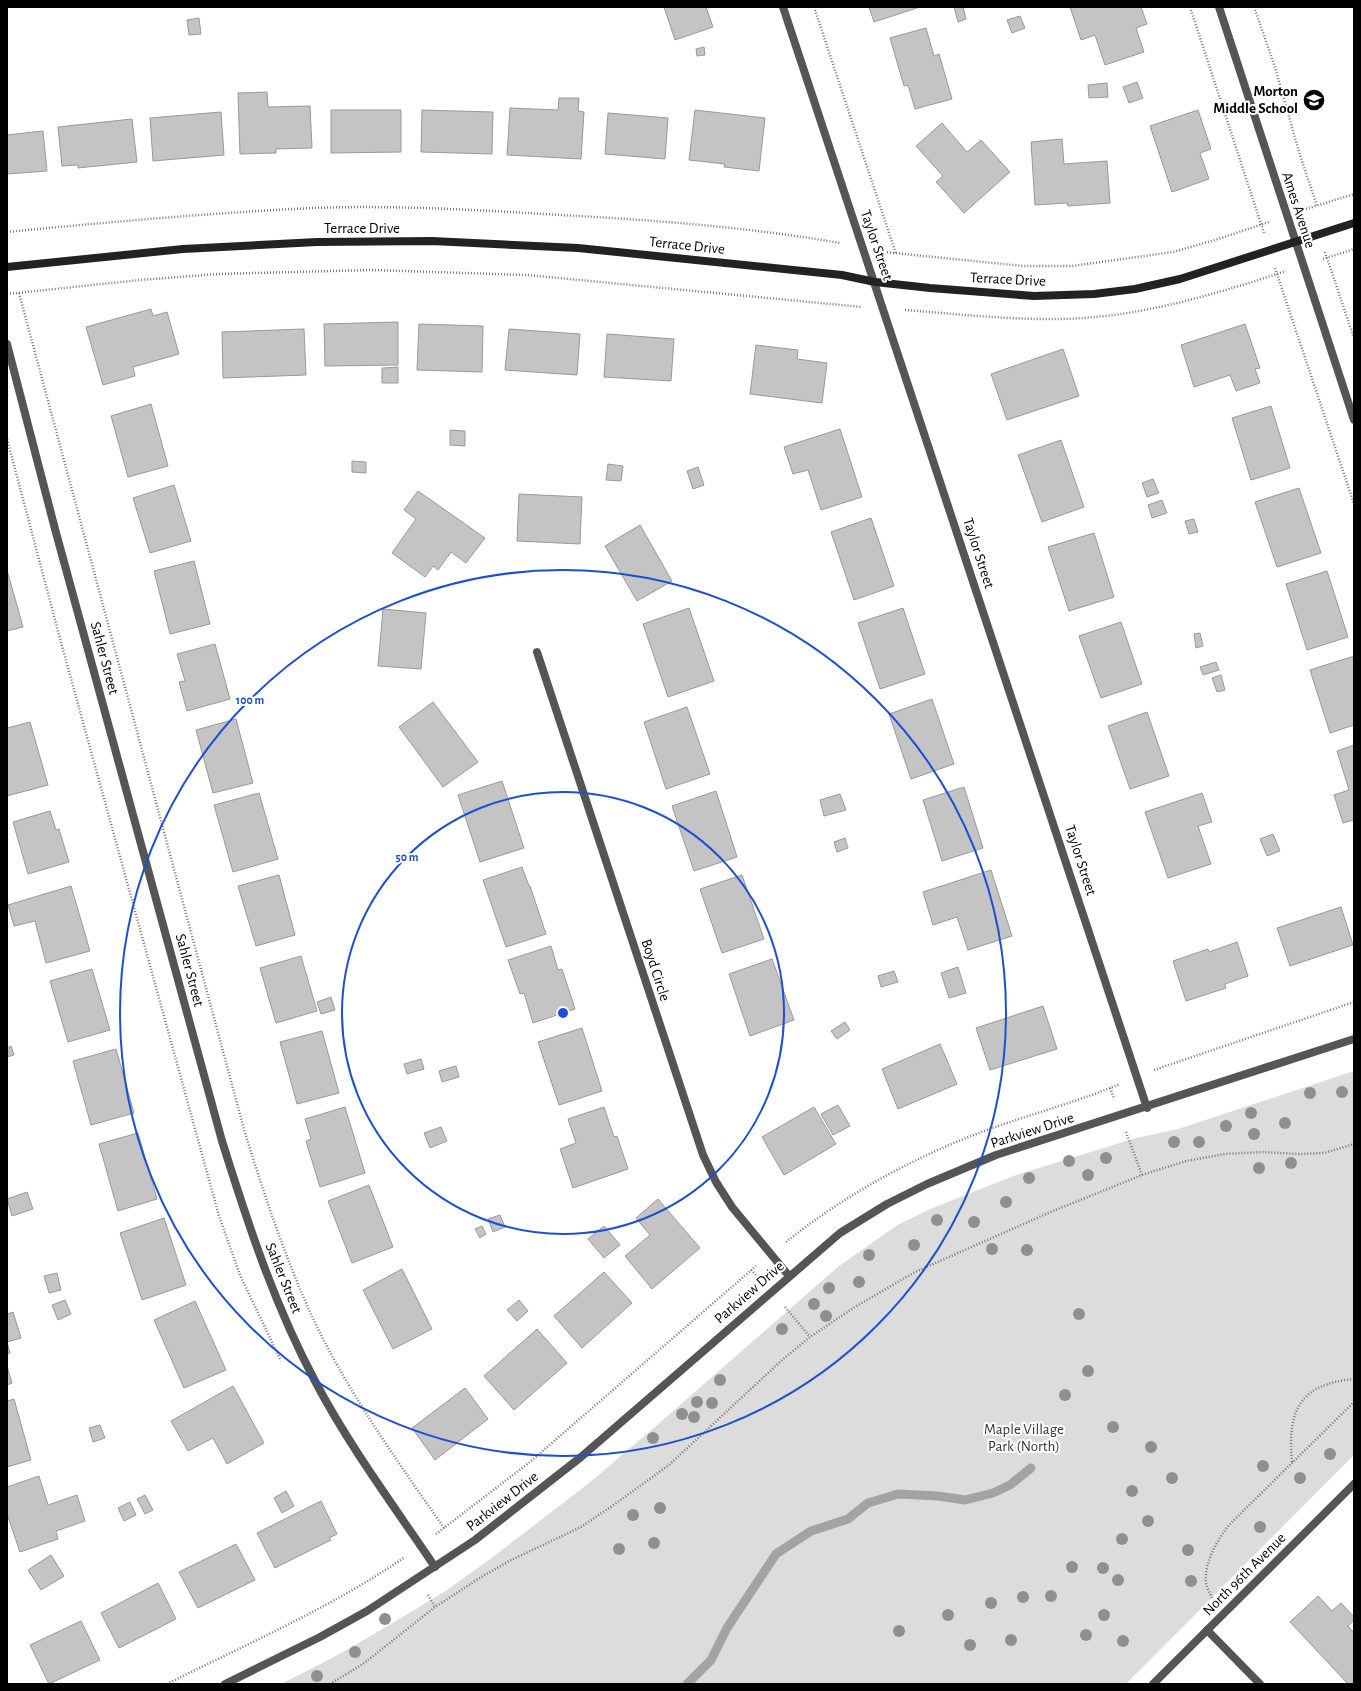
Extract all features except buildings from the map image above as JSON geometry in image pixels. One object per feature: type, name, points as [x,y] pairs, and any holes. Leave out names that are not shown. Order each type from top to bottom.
[{"type":"street","name":"Taylor Street","points":[[783,7],[1147,1108]]},
{"type":"street","name":"Ames Avenue","points":[[1219,7],[1354,420]]},
{"type":"street","name":"Terrace Drive","points":[[7,267],[183,249],[317,242],[432,241],[578,248],[842,275],[875,282],[930,288],[1034,296],[1094,294],[1135,289],[1180,279],[1354,223]]},
{"type":"street","name":"Sahler Street","points":[[7,344],[55,529],[218,1126],[250,1232],[280,1307],[315,1382],[359,1454],[435,1567]]},
{"type":"street","name":"Boyd Circle","points":[[537,652],[703,1155],[716,1182],[732,1207],[789,1276]]},
{"type":"street","name":"Parkview Drive","points":[[225,1684],[320,1637],[367,1611],[476,1540],[581,1457],[840,1233],[887,1204],[927,1184],[996,1156],[1147,1108],[1354,1039]]},
{"type":"street","name":"North 96th Avenue","points":[[1153,1684],[1354,1484]]},
{"type":"street","points":[[1207,1630],[1260,1684]]},
{"type":"path","points":[[814,7],[896,254],[1023,266],[1072,266],[1173,252],[1261,224],[1190,7]]},
{"type":"path","points":[[1254,7],[1275,67],[1299,152],[1317,206]]},
{"type":"path","points":[[1310,208],[1354,194]]},
{"type":"path","points":[[7,232],[200,214],[315,208],[421,208],[640,220],[731,229],[837,243]]},
{"type":"path","points":[[1354,249],[1327,258],[1354,338]]},
{"type":"path","points":[[7,294],[140,280],[210,275],[371,270],[527,274],[854,307]]},
{"type":"path","points":[[1277,274],[1354,504]]},
{"type":"path","points":[[19,293],[243,1125],[262,1190],[311,1313],[339,1367],[372,1425],[444,1528],[530,1462],[751,1270]]},
{"type":"path","points":[[7,439],[62,646]]},
{"type":"path","points":[[1172,1063],[1354,1002]]},
{"type":"path","points":[[330,1684],[363,1664],[435,1607],[478,1579],[509,1561],[580,1527],[615,1504],[669,1465],[810,1337],[855,1307],[916,1272],[1053,1211],[1142,1175],[1186,1161],[1225,1154],[1262,1152],[1300,1154],[1324,1153],[1354,1144]]},
{"type":"path","points":[[1292,1462],[1290,1438],[1296,1414],[1303,1397],[1321,1386],[1338,1381],[1354,1379]]},
{"type":"path","points":[[1212,1598],[1206,1585],[1206,1572],[1216,1542],[1229,1525],[1354,1402]]},
{"type":"path","points":[[167,1684],[291,1622],[365,1582],[403,1558]]},
{"type":"green space","name":"Maple Village Park (North)","points":[[1354,1071],[1354,1455],[1126,1684],[281,1684],[334,1657],[386,1627],[444,1592],[489,1560],[589,1483],[839,1266],[899,1224],[935,1207],[1016,1175],[1136,1138],[1178,1129]]},
{"type":"waterway","points":[[687,1684],[711,1660],[727,1628],[776,1554],[811,1531],[848,1519],[868,1503],[898,1494],[938,1496],[965,1500],[993,1493],[1010,1485],[1031,1468]]},
{"type":"place","name":"Morton Middle School","points":[[1314,100]]}]
